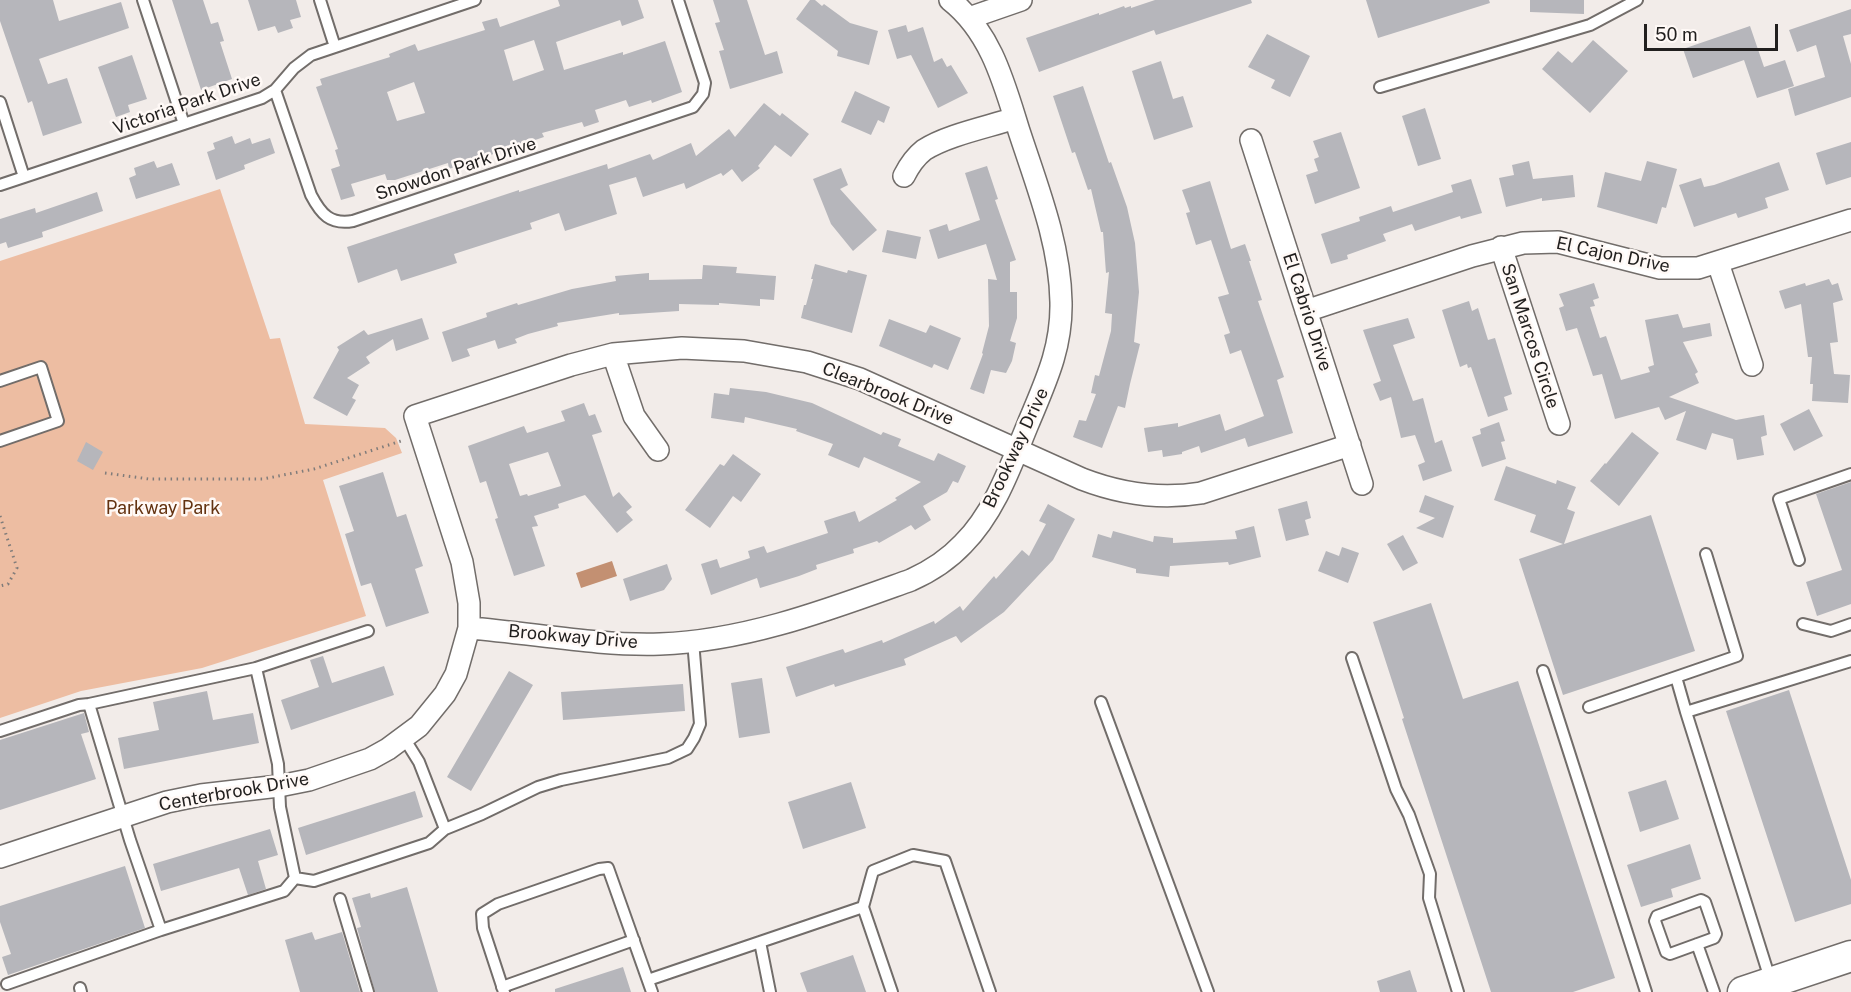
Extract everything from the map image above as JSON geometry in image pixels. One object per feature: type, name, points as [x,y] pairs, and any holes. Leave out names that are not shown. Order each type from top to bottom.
[{"type":"street","name":"Brookway Drive","points":[[470,628],[631,644],[693,641],[758,631],[896,586],[928,572],[964,543],[981,522],[994,501],[1018,449],[1051,370],[1060,330],[1062,304],[1060,277],[1048,222],[990,49],[969,18],[950,0]]},
{"type":"street","points":[[969,18],[1021,0]]},
{"type":"street","points":[[904,176],[912,162],[923,151],[938,143],[1015,118]]},
{"type":"street","name":"El Cabrio Drive","points":[[1251,140],[1362,484]]},
{"type":"street","name":"El Cajon Drive","points":[[1306,311],[1502,247],[1542,241],[1558,242],[1660,268],[1698,268],[1851,220]]},
{"type":"street","name":"San Marcos Circle","points":[[1502,247],[1559,424]]},
{"type":"street","points":[[1718,263],[1752,365]]},
{"type":"street","name":"Clearbrook Drive","points":[[415,416],[613,354],[682,348],[766,354],[797,360],[860,379],[1114,491],[1161,497],[1181,496],[1220,488],[1350,445]]},
{"type":"street","points":[[613,354],[634,416],[658,450]]},
{"type":"street","name":"Centerbrook Drive","points":[[0,857],[183,798],[279,786],[351,767],[370,759],[419,726],[445,694],[456,674],[470,628],[469,603],[462,562],[415,416]]},
{"type":"street","points":[[1743,992],[1851,956]]},
{"type":"lane","points":[[143,0],[184,124]]},
{"type":"lane","points":[[320,0],[335,47]]},
{"type":"lane","name":"Victoria Park Drive","points":[[0,185],[262,98],[275,90],[302,60],[475,0]]},
{"type":"lane","name":"Snowdon Park Drive","points":[[275,90],[311,195],[319,210],[331,220],[345,222],[684,111],[699,101],[705,83],[678,0]]},
{"type":"lane","points":[[1380,87],[1590,25],[1637,0]]},
{"type":"lane","points":[[0,102],[24,177]]},
{"type":"lane","points":[[0,381],[40,367],[58,421],[0,441]]},
{"type":"lane","points":[[1799,560],[1779,499],[1851,474]]},
{"type":"lane","points":[[1589,707],[1737,656],[1706,554]]},
{"type":"lane","points":[[1803,624],[1831,631],[1851,624]]},
{"type":"lane","points":[[0,731],[79,705],[256,668],[368,631]]},
{"type":"lane","points":[[295,878],[314,881],[429,843],[445,829],[483,814],[538,787],[561,780],[668,758],[687,749],[700,724],[693,641]]},
{"type":"lane","points":[[1352,658],[1396,789],[1409,814],[1430,874],[1429,898],[1458,992]]},
{"type":"lane","points":[[1686,712],[1851,661]]},
{"type":"lane","points":[[256,668],[276,754],[280,807],[295,878]]},
{"type":"lane","points":[[1543,671],[1646,992]]},
{"type":"lane","points":[[1676,677],[1771,982]]},
{"type":"lane","points":[[1101,702],[1208,992]]},
{"type":"lane","points":[[89,704],[161,930]]},
{"type":"lane","points":[[404,738],[419,762],[445,829]]},
{"type":"lane","points":[[892,992],[863,907],[873,871],[913,855],[945,861],[990,992]]},
{"type":"lane","points":[[634,940],[503,989],[481,920],[482,914],[498,904],[599,869],[608,868],[634,940],[652,992]]},
{"type":"lane","points":[[6,984],[161,930],[284,891],[295,878]]},
{"type":"lane","points":[[340,899],[368,992]]},
{"type":"lane","points":[[1701,900],[1705,902],[1716,933],[1714,938],[1697,944],[1670,954],[1666,952],[1655,921],[1657,916],[1701,900]]},
{"type":"lane","points":[[648,980],[863,907]]},
{"type":"lane","points":[[760,942],[770,992]]},
{"type":"lane","points":[[1697,944],[1713,992]]},
{"type":"path","points":[[105,473],[149,479],[263,479],[314,469],[401,441]]},
{"type":"path","points":[[0,516],[16,567],[8,584],[0,586]]},
{"type":"green space","name":"Parkway Park","points":[[220,189],[270,339],[280,338],[305,424],[385,428],[396,438],[402,453],[323,480],[366,616],[202,668],[81,691],[0,718],[0,261]]},
{"type":"shaded area","points":[[612,561],[617,576],[581,588],[576,573]]},
{"type":"building","points":[[0,0],[53,0],[59,21],[121,2],[129,28],[39,59],[48,84],[67,78],[82,123],[43,136],[32,101],[28,103],[0,21]]},
{"type":"building","points":[[172,0],[203,0],[211,24],[218,22],[224,41],[220,42],[232,79],[201,90]]},
{"type":"building","points":[[248,0],[296,0],[301,17],[290,20],[293,28],[278,33],[275,26],[258,31]]},
{"type":"building","points":[[558,0],[638,0],[644,18],[622,26],[620,20],[556,42],[564,70],[623,52],[623,55],[665,41],[682,92],[652,103],[651,100],[629,107],[626,100],[595,110],[599,122],[584,127],[582,122],[542,133],[544,137],[449,169],[448,163],[395,180],[387,180],[385,174],[351,184],[355,196],[341,200],[331,169],[340,166],[335,150],[338,149],[316,87],[322,85],[320,79],[390,57],[389,54],[415,44],[418,51],[485,30],[482,22],[497,18],[500,27],[560,6]],"holes":[[[534,40],[544,70],[513,81],[504,50]],[[414,82],[425,113],[397,121],[387,92]]]},
{"type":"building","points":[[713,0],[747,0],[765,55],[777,51],[783,73],[730,89],[719,51],[724,50],[715,23],[720,22]]},
{"type":"building","points":[[810,0],[815,0],[822,6],[824,4],[850,23],[878,31],[869,65],[837,56],[838,51],[796,19]]},
{"type":"building","points":[[1155,0],[1251,0],[1252,3],[1156,35],[1154,30],[1039,72],[1026,38],[1099,13],[1099,15],[1124,6],[1125,8],[1131,6],[1131,8]]},
{"type":"building","points":[[1366,0],[1489,0],[1490,3],[1378,38]]},
{"type":"building","points":[[1530,0],[1584,0],[1584,14],[1530,12]]},
{"type":"building","points":[[1851,9],[1851,34],[1843,36],[1851,64],[1851,97],[1795,116],[1788,89],[1825,77],[1816,45],[1797,52],[1789,30]]},
{"type":"building","points":[[906,25],[908,32],[923,27],[934,62],[942,58],[947,67],[951,65],[968,93],[938,108],[911,55],[897,59],[888,30]]},
{"type":"building","points":[[1750,26],[1764,67],[1785,60],[1794,86],[1757,98],[1744,60],[1693,78],[1683,49]]},
{"type":"building","points":[[1267,34],[1310,56],[1290,97],[1271,88],[1275,80],[1248,67]]},
{"type":"building","points":[[1593,40],[1628,71],[1590,113],[1542,69],[1558,51],[1572,63]]},
{"type":"building","points":[[132,55],[147,99],[128,105],[130,112],[116,117],[98,67]]},
{"type":"building","points":[[1161,61],[1173,99],[1183,96],[1193,127],[1154,140],[1132,71]]},
{"type":"building","points":[[1083,86],[1109,163],[1111,162],[1127,207],[1135,243],[1139,292],[1134,342],[1140,344],[1125,408],[1118,406],[1102,448],[1073,437],[1079,420],[1086,421],[1096,394],[1091,393],[1095,375],[1099,376],[1111,331],[1112,314],[1105,313],[1109,272],[1106,273],[1103,232],[1101,232],[1091,189],[1088,190],[1075,152],[1072,153],[1053,96]]},
{"type":"building","points":[[855,91],[890,107],[884,123],[878,120],[871,135],[841,122]]},
{"type":"building","points":[[764,103],[780,116],[782,113],[809,134],[791,157],[775,145],[758,166],[760,168],[742,182],[732,169],[723,176],[721,173],[686,189],[684,183],[643,197],[636,177],[609,185],[617,214],[565,231],[559,213],[530,223],[532,229],[454,254],[457,263],[401,281],[397,269],[358,283],[347,247],[519,190],[519,192],[607,164],[608,169],[650,154],[653,160],[691,143],[696,156],[729,129],[735,137]]},
{"type":"building","points":[[1425,108],[1441,159],[1418,166],[1402,116]]},
{"type":"building","points":[[1341,132],[1360,188],[1315,204],[1306,175],[1318,171],[1314,159],[1319,157],[1313,141]]},
{"type":"building","points":[[232,136],[235,144],[250,138],[252,144],[270,138],[275,153],[244,165],[245,169],[216,180],[207,152],[215,149],[213,143]]},
{"type":"building","points":[[1851,142],[1851,177],[1826,185],[1816,153]]},
{"type":"building","points":[[154,161],[157,168],[172,163],[180,185],[136,199],[129,178],[136,175],[134,168]]},
{"type":"building","points":[[1529,161],[1533,179],[1573,175],[1575,197],[1542,201],[1542,198],[1506,207],[1499,178],[1514,175],[1512,165]]},
{"type":"building","points":[[1647,161],[1677,169],[1666,208],[1662,207],[1657,224],[1597,207],[1605,172],[1641,181]]},
{"type":"building","points":[[1779,162],[1789,190],[1765,198],[1768,208],[1738,218],[1736,213],[1694,227],[1679,185],[1701,178],[1704,187],[1714,185]]},
{"type":"building","points":[[987,166],[998,199],[995,200],[1016,260],[1010,262],[1010,292],[1017,292],[1017,318],[1010,341],[1016,343],[1012,361],[1006,373],[991,370],[984,394],[970,389],[983,354],[989,326],[988,279],[997,280],[986,244],[938,259],[929,230],[947,224],[949,231],[980,220],[965,173]]},
{"type":"building","points":[[841,168],[848,185],[840,189],[877,230],[853,251],[831,224],[813,179]]},
{"type":"building","points":[[1471,179],[1482,213],[1461,219],[1460,216],[1415,231],[1412,224],[1383,234],[1386,241],[1347,255],[1348,259],[1331,264],[1321,234],[1360,221],[1359,217],[1391,206],[1393,212],[1453,192],[1451,185]]},
{"type":"building","points":[[1210,181],[1231,249],[1245,244],[1251,261],[1249,261],[1262,300],[1258,301],[1284,377],[1277,380],[1293,433],[1248,447],[1245,438],[1201,453],[1199,446],[1182,452],[1182,454],[1163,457],[1162,450],[1148,452],[1144,428],[1178,423],[1178,427],[1220,414],[1225,431],[1264,416],[1241,350],[1230,354],[1224,335],[1230,333],[1218,297],[1229,294],[1211,240],[1196,245],[1186,213],[1190,212],[1182,190]]},
{"type":"building","points":[[97,192],[103,211],[42,232],[43,237],[8,248],[6,242],[0,244],[0,219],[35,208],[36,213]]},
{"type":"building","points":[[887,230],[921,237],[916,259],[882,252]]},
{"type":"building","points":[[815,264],[847,273],[848,270],[867,275],[852,333],[801,318],[813,279],[811,279]]},
{"type":"building","points":[[703,265],[737,267],[736,273],[776,276],[774,300],[760,299],[760,306],[719,303],[719,305],[679,304],[679,311],[619,315],[619,313],[557,323],[558,326],[528,334],[515,339],[517,343],[498,349],[495,340],[467,349],[470,356],[452,362],[442,332],[487,317],[486,313],[517,303],[518,305],[572,289],[616,281],[615,276],[649,273],[649,280],[702,279]]},
{"type":"building","points":[[1829,279],[1832,285],[1838,283],[1843,300],[1833,303],[1838,342],[1830,343],[1834,374],[1850,375],[1848,403],[1812,401],[1813,384],[1810,384],[1812,357],[1808,357],[1801,304],[1785,309],[1779,291]]},
{"type":"building","points":[[1594,283],[1599,298],[1593,300],[1595,306],[1590,307],[1600,338],[1606,336],[1621,380],[1650,372],[1648,367],[1654,365],[1645,320],[1678,314],[1683,328],[1710,323],[1712,336],[1683,342],[1698,372],[1695,374],[1699,383],[1669,397],[1736,420],[1764,415],[1767,435],[1761,437],[1764,455],[1737,460],[1733,439],[1712,433],[1706,450],[1676,440],[1686,411],[1665,420],[1659,407],[1615,419],[1602,374],[1593,376],[1577,328],[1566,331],[1559,308],[1564,306],[1559,294]]},
{"type":"building","points":[[1469,301],[1472,311],[1478,308],[1488,340],[1495,338],[1512,394],[1504,397],[1508,410],[1488,417],[1471,367],[1468,368],[1467,364],[1460,367],[1442,310]]},
{"type":"building","points":[[422,318],[429,339],[396,351],[393,339],[366,357],[370,363],[347,378],[359,385],[352,398],[356,400],[347,416],[313,398],[339,350],[337,347],[364,330],[368,335]]},
{"type":"building","points":[[1408,318],[1415,338],[1393,345],[1413,401],[1423,398],[1435,443],[1442,440],[1452,471],[1423,481],[1418,465],[1425,462],[1415,435],[1401,438],[1391,397],[1380,401],[1373,384],[1381,381],[1363,330]]},
{"type":"building","points":[[889,319],[926,333],[930,325],[961,338],[948,370],[934,364],[932,368],[879,346]]},
{"type":"building","points":[[730,388],[766,392],[812,403],[881,435],[883,432],[901,439],[898,446],[934,461],[938,453],[966,466],[958,483],[953,481],[947,492],[923,506],[931,520],[915,530],[911,525],[879,543],[877,541],[853,549],[854,553],[816,565],[817,569],[799,576],[760,588],[757,578],[711,595],[701,564],[717,559],[720,568],[750,558],[748,551],[764,546],[767,553],[828,533],[824,521],[855,511],[859,522],[897,500],[895,498],[921,482],[864,457],[859,468],[828,455],[833,444],[796,431],[797,429],[745,417],[744,423],[711,418],[714,393],[729,395]]},
{"type":"building","points":[[584,403],[589,416],[595,414],[602,432],[592,435],[613,497],[619,492],[632,507],[626,512],[633,520],[617,533],[585,495],[558,504],[559,508],[534,516],[538,526],[532,527],[545,566],[514,576],[495,519],[498,518],[486,481],[480,483],[468,446],[524,426],[527,433],[565,421],[561,411]],"holes":[[[548,452],[561,486],[528,496],[527,494],[520,496],[509,464]]]},
{"type":"building","points":[[1809,409],[1823,436],[1794,451],[1780,424]]},
{"type":"building","points":[[1499,422],[1505,441],[1501,442],[1506,459],[1482,467],[1472,437],[1481,434],[1480,429]]},
{"type":"building","points":[[1632,432],[1659,453],[1619,506],[1590,481]]},
{"type":"building","points":[[86,442],[103,452],[93,470],[77,461]]},
{"type":"building","points":[[733,454],[761,474],[741,502],[733,496],[710,528],[685,510],[720,464],[724,466]]},
{"type":"building","points":[[1506,466],[1556,484],[1557,480],[1576,487],[1567,509],[1575,512],[1564,544],[1651,515],[1695,651],[1563,695],[1519,559],[1563,544],[1530,532],[1536,515],[1494,500]]},
{"type":"building","points":[[383,472],[397,517],[406,514],[423,566],[415,569],[429,613],[386,627],[371,583],[361,586],[345,534],[354,531],[339,486]]},
{"type":"building","points":[[1851,482],[1851,604],[1817,616],[1806,582],[1842,570],[1816,494]]},
{"type":"building","points":[[1425,495],[1454,506],[1443,538],[1416,528],[1435,518],[1419,512]]},
{"type":"building","points":[[1307,501],[1311,518],[1305,520],[1309,535],[1286,541],[1278,509]]},
{"type":"building","points":[[1048,504],[1075,519],[1053,560],[1004,612],[961,643],[956,636],[904,659],[906,665],[835,687],[834,684],[796,697],[786,667],[843,649],[845,653],[882,640],[883,643],[934,621],[935,624],[960,606],[963,611],[994,576],[996,579],[1022,550],[1029,556],[1046,524],[1039,521]]},
{"type":"building","points":[[1254,526],[1261,557],[1229,565],[1228,562],[1170,566],[1169,577],[1136,573],[1136,569],[1092,557],[1098,534],[1111,538],[1113,531],[1153,542],[1154,536],[1173,538],[1173,543],[1237,539],[1235,531]]},
{"type":"building","points":[[1403,535],[1418,563],[1403,571],[1387,544]]},
{"type":"building","points":[[1342,547],[1359,553],[1348,583],[1318,571],[1326,551],[1339,556]]},
{"type":"building","points":[[667,564],[672,579],[664,590],[630,601],[623,579]]},
{"type":"building","points":[[1431,603],[1463,699],[1518,681],[1615,978],[1573,992],[1491,992],[1402,719],[1404,718],[1373,622]]},
{"type":"building","points":[[323,656],[332,683],[384,666],[394,695],[291,730],[281,700],[319,687],[310,660]]},
{"type":"building","points":[[509,671],[533,685],[471,791],[447,777]]},
{"type":"building","points":[[762,678],[770,733],[739,738],[731,683]]},
{"type":"building","points":[[683,684],[685,711],[563,720],[561,692]]},
{"type":"building","points":[[1789,690],[1851,880],[1851,904],[1795,922],[1726,711]]},
{"type":"building","points":[[207,691],[213,720],[253,713],[259,743],[124,769],[118,738],[159,730],[153,702]]},
{"type":"building","points":[[84,713],[89,732],[81,734],[96,779],[0,810],[0,740]]},
{"type":"building","points":[[1666,780],[1679,819],[1640,832],[1628,792]]},
{"type":"building","points":[[851,782],[866,828],[803,849],[788,802]]},
{"type":"building","points":[[415,791],[423,817],[306,855],[298,828]]},
{"type":"building","points":[[270,829],[278,855],[258,861],[266,889],[248,895],[239,868],[161,891],[153,864]]},
{"type":"building","points":[[1690,844],[1701,879],[1671,889],[1673,897],[1641,907],[1627,865]]},
{"type":"building","points":[[125,866],[145,928],[8,975],[2,957],[11,954],[0,922],[0,906]]},
{"type":"building","points":[[407,887],[438,992],[375,992],[357,928],[361,927],[352,898],[370,893],[371,898]]},
{"type":"building","points":[[312,932],[315,940],[342,932],[360,992],[300,992],[285,940]]},
{"type":"building","points":[[853,955],[866,992],[807,992],[800,973]]},
{"type":"building","points":[[623,967],[631,992],[555,992],[555,989]]},
{"type":"building","points":[[1410,970],[1417,992],[1380,992],[1377,981]]}]
